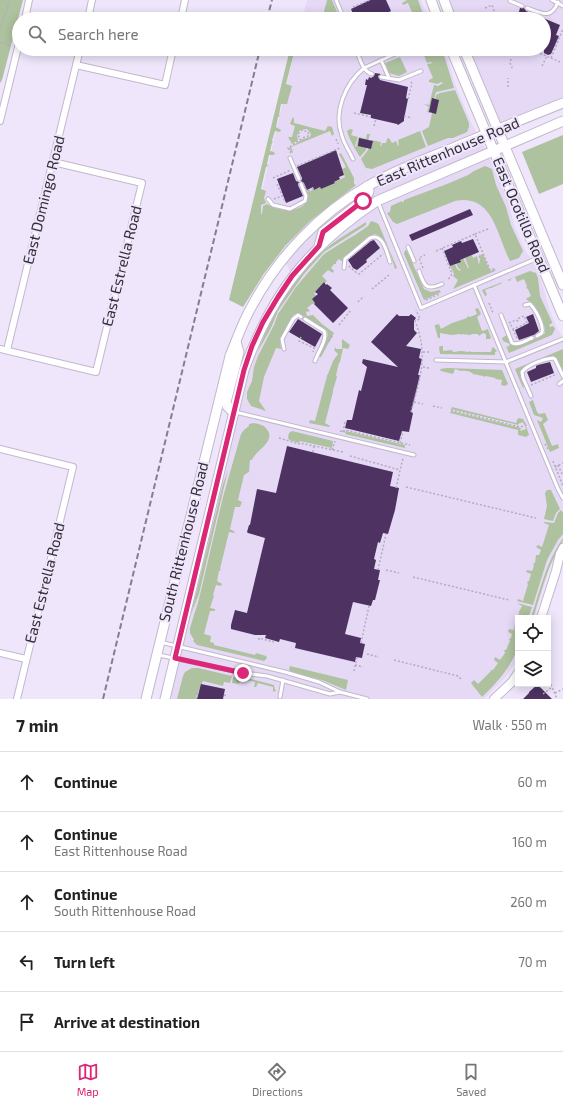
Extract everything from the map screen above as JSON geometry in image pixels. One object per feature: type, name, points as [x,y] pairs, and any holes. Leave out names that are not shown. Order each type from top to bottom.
[{"type":"main road","points":[[430,0],[435,10],[441,12]]},
{"type":"main road","points":[[444,0],[448,12]]},
{"type":"main road","name":"East Ocotillo Road","points":[[454,56],[563,316]]},
{"type":"main road","name":"East Ocotillo Road","points":[[467,56],[563,284]]},
{"type":"main road","name":"East Rittenhouse Road","points":[[223,386],[230,356],[251,306],[268,279],[284,258],[318,222],[340,204],[368,186],[395,172],[563,103]]},
{"type":"main road","name":"East Rittenhouse Road","points":[[238,391],[252,346],[267,316],[292,276],[319,246],[362,211],[377,201],[494,150],[563,122]]},
{"type":"main road","points":[[319,246],[323,232],[366,198],[369,191],[368,186]]},
{"type":"main road","points":[[233,412],[227,406],[226,402],[239,352],[236,342]]},
{"type":"main road","name":"South Rittenhouse Road","points":[[146,699],[223,386]]},
{"type":"main road","name":"South Rittenhouse Road","points":[[165,699],[238,391]]},
{"type":"street","points":[[26,12],[29,0]]},
{"type":"street","points":[[89,12],[92,0]]},
{"type":"street","points":[[182,12],[185,0]]},
{"type":"street","points":[[0,121],[3,96],[15,56]]},
{"type":"street","name":"East Domingo Road","points":[[7,350],[78,56]]},
{"type":"street","points":[[76,65],[165,85],[171,56]]},
{"type":"street","name":"East Estrella Road","points":[[7,350],[96,372],[142,183],[53,162]]},
{"type":"street","points":[[0,349],[7,350]]},
{"type":"street","name":"East Estrella Road","points":[[0,449],[73,467],[17,699]]},
{"type":"street","points":[[542,615],[563,548]]},
{"type":"street","points":[[556,571],[563,562]]},
{"type":"street","points":[[0,652],[26,659]]},
{"type":"street","points":[[494,699],[515,678]]},
{"type":"lane","points":[[336,0],[341,12]]},
{"type":"lane","points":[[552,0],[563,6]]},
{"type":"lane","points":[[510,1],[522,6]]},
{"type":"lane","points":[[551,14],[555,11],[558,2]]},
{"type":"lane","points":[[528,8],[538,12]]},
{"type":"lane","points":[[359,56],[364,68],[367,72],[372,74]]},
{"type":"lane","points":[[353,159],[342,136],[339,121],[340,105],[347,88],[358,73],[364,68],[390,56]]},
{"type":"lane","points":[[381,60],[389,78]]},
{"type":"lane","points":[[380,76],[401,80],[421,71]]},
{"type":"lane","points":[[290,158],[299,179]]},
{"type":"lane","points":[[269,200],[273,205],[288,209],[303,202],[306,196],[301,184]]},
{"type":"lane","points":[[377,201],[421,308],[539,258]]},
{"type":"lane","points":[[344,268],[345,259],[374,236],[384,243],[390,262]]},
{"type":"lane","points":[[408,247],[414,260]]},
{"type":"lane","points":[[418,272],[422,281],[428,287],[433,288],[442,284]]},
{"type":"lane","points":[[474,285],[562,495]]},
{"type":"lane","points":[[525,305],[530,304],[533,308],[543,329],[542,333],[536,336]]},
{"type":"lane","points":[[284,349],[282,339],[294,317],[298,315],[324,331],[326,334],[326,338],[315,360]]},
{"type":"lane","points":[[501,315],[514,344],[532,338]]},
{"type":"lane","points":[[436,360],[506,362],[563,339]]},
{"type":"lane","points":[[531,396],[522,376],[522,372],[526,367],[547,358],[553,358],[555,359],[563,376]]},
{"type":"lane","points":[[559,384],[563,381]]},
{"type":"lane","points":[[233,412],[414,455]]},
{"type":"lane","points":[[160,642],[312,680],[340,692],[367,699]]},
{"type":"lane","points":[[157,654],[243,673],[267,676],[330,694],[340,692]]},
{"type":"lane","points":[[280,697],[283,680]]},
{"type":"path","points":[[0,27],[6,14],[9,0]]},
{"type":"path","points":[[353,7],[370,0]]},
{"type":"path","points":[[489,3],[490,6],[492,5],[495,12]]},
{"type":"path","points":[[485,8],[490,6]]},
{"type":"path","points":[[551,58],[563,29]]},
{"type":"path","points":[[0,42],[12,45]]},
{"type":"path","points":[[542,66],[547,56],[560,62]]},
{"type":"path","points":[[511,59],[511,70]]},
{"type":"path","points":[[508,78],[508,87]]},
{"type":"path","points":[[408,99],[412,84],[411,80]]},
{"type":"path","points":[[354,113],[371,117]]},
{"type":"path","points":[[404,116],[412,118]]},
{"type":"path","points":[[374,126],[376,119]]},
{"type":"path","points":[[290,152],[288,148],[309,136],[308,132],[302,130],[298,134],[300,140]]},
{"type":"path","points":[[336,138],[338,144]]},
{"type":"path","points":[[273,178],[297,168],[296,166],[340,148]]},
{"type":"path","points":[[277,184],[286,205]]},
{"type":"path","points":[[269,200],[282,196]]},
{"type":"path","points":[[436,251],[488,229]]},
{"type":"path","points":[[475,234],[490,270],[496,268]]},
{"type":"path","points":[[442,248],[452,274],[448,280]]},
{"type":"path","points":[[347,257],[349,266],[359,274],[383,254]]},
{"type":"path","points":[[424,270],[419,258],[425,255]]},
{"type":"path","points":[[365,264],[368,267]]},
{"type":"path","points":[[372,289],[389,275]]},
{"type":"path","points":[[426,300],[439,294],[440,291]]},
{"type":"path","points":[[358,302],[364,296]]},
{"type":"path","points":[[488,303],[493,313]]},
{"type":"path","points":[[339,325],[351,310]]},
{"type":"path","points":[[411,412],[423,367],[423,352],[419,331],[415,321],[420,319],[418,315]]},
{"type":"path","points":[[507,324],[516,320],[518,321],[524,316],[527,323],[513,329]]},
{"type":"path","points":[[518,321],[520,326]]},
{"type":"path","points":[[510,322],[516,338],[518,337]]},
{"type":"path","points":[[301,337],[298,341],[314,348],[312,355]]},
{"type":"path","points":[[423,352],[429,352]]},
{"type":"path","points":[[423,367],[429,368]]},
{"type":"path","points":[[529,386],[557,374],[555,368]]},
{"type":"path","points":[[414,402],[423,404]]},
{"type":"path","points":[[433,406],[442,408]]},
{"type":"path","points":[[451,410],[520,427],[531,423]]},
{"type":"path","points":[[346,421],[342,431],[344,432],[345,430],[410,445]]},
{"type":"path","points":[[400,443],[403,431]]},
{"type":"path","points":[[333,450],[336,436]]},
{"type":"path","points":[[279,438],[299,444],[343,452]]},
{"type":"path","points":[[313,452],[314,446]]},
{"type":"path","points":[[350,456],[400,470]]},
{"type":"path","points":[[396,488],[403,458]]},
{"type":"path","points":[[553,461],[563,486]]},
{"type":"path","points":[[555,467],[563,463]]},
{"type":"path","points":[[558,465],[562,474]]},
{"type":"path","points":[[406,487],[536,518]]},
{"type":"path","points":[[378,570],[386,534]]},
{"type":"path","points":[[386,570],[399,573]]},
{"type":"path","points":[[413,577],[510,600]]},
{"type":"path","points":[[361,643],[369,606]]},
{"type":"path","points":[[258,640],[259,638],[273,642],[273,640]]},
{"type":"path","points":[[367,654],[379,657]]},
{"type":"path","points":[[354,671],[357,657]]},
{"type":"path","points":[[394,660],[458,676],[462,680]]},
{"type":"path","points":[[356,665],[363,667]]},
{"type":"path","points":[[543,694],[552,687],[557,699]]},
{"type":"path","points":[[555,693],[563,689]]},
{"type":"path","points":[[196,699],[198,693]]},
{"type":"path","points":[[224,694],[228,696]]},
{"type":"shaded area","points":[[307,0],[421,0],[425,12],[304,12]]},
{"type":"shaded area","points":[[449,0],[563,0],[563,99],[501,124],[473,56],[551,56],[551,12],[454,12]]},
{"type":"shaded area","points":[[293,56],[447,56],[455,84],[471,122],[496,170],[507,196],[514,225],[525,250],[539,272],[549,308],[557,328],[563,337],[563,542],[550,567],[535,615],[515,615],[515,663],[504,679],[484,699],[165,699],[244,370],[292,276],[284,258],[251,239]]},
{"type":"green space","points":[[0,0],[23,0],[20,12],[12,12],[12,42],[0,83]]},
{"type":"green space","points":[[327,0],[332,0],[337,12],[324,11]]},
{"type":"green space","points":[[407,0],[418,0],[422,12],[412,12],[408,3],[403,5],[402,3]]},
{"type":"green space","points":[[288,56],[293,56],[286,84],[292,86],[287,104],[281,104],[280,116],[278,117],[276,127],[281,130],[280,132],[275,131],[270,151],[274,152],[275,154],[269,155],[268,166],[266,167],[261,189],[266,191],[264,198],[266,203],[261,205],[261,214],[263,206],[267,204],[284,210],[297,209],[302,206],[306,203],[308,197],[303,183],[308,192],[320,187],[321,189],[345,177],[342,169],[346,167],[339,154],[341,153],[354,178],[354,184],[356,185],[310,221],[285,246],[263,275],[243,307],[229,300]]},
{"type":"green space","points":[[424,56],[444,56],[454,88],[436,92],[430,113],[427,112],[429,107],[424,104],[429,105],[434,85],[438,86],[443,83],[437,84],[429,82],[429,80],[433,78],[427,64],[433,63],[427,63]]},
{"type":"green space","points":[[400,57],[407,72],[399,76],[389,73],[385,63]]},
{"type":"green space","points":[[455,90],[469,123],[467,132],[428,146],[422,131],[429,127],[436,95]]},
{"type":"green space","points":[[293,117],[294,123],[325,131],[328,126],[332,127],[334,134],[332,136],[330,131],[291,147],[292,153],[289,148],[303,139],[310,137],[311,134],[307,129],[300,130],[297,135],[298,140],[292,144],[288,137],[292,137],[295,126],[290,124]]},
{"type":"green space","points":[[350,129],[353,130],[351,135],[358,137],[356,147],[359,137],[366,139],[367,134],[370,134],[366,150],[360,157],[348,135],[347,131]]},
{"type":"green space","points":[[420,131],[426,147],[372,169],[366,168],[361,159],[368,150],[371,140],[381,142],[381,146],[382,143],[386,143],[387,139],[389,138],[392,143],[396,141],[398,146],[398,140]]},
{"type":"green space","points":[[563,135],[563,184],[539,194],[522,152]]},
{"type":"green space","points":[[485,166],[492,169],[496,185],[506,207],[511,225],[523,251],[519,258],[510,261],[492,219],[486,210],[478,203],[468,200],[455,201],[397,224],[393,222],[387,213],[390,212],[391,206],[402,201],[403,203],[404,200],[447,184]]},
{"type":"green space","points":[[371,221],[379,225],[397,268],[395,269],[383,239],[375,234],[370,236],[345,256],[343,262],[339,259],[331,268],[334,271],[333,273],[328,270],[322,276],[327,281],[325,283],[324,282],[314,293],[316,296],[312,299],[316,303],[307,308],[310,311],[306,312],[307,316],[313,315],[334,333],[321,357],[319,357],[327,338],[327,331],[300,314],[295,314],[280,340],[281,349],[276,348],[264,377],[259,401],[266,411],[251,406],[247,399],[247,392],[252,381],[254,367],[278,314],[296,287],[324,254],[368,226]]},
{"type":"green space","points":[[366,222],[366,225],[324,252],[304,274],[278,311],[271,328],[258,351],[270,323],[284,297],[302,272],[328,247]]},
{"type":"green space","points":[[405,250],[407,251],[424,289],[431,292],[440,290],[439,293],[424,300],[404,254]]},
{"type":"green space","points":[[483,254],[490,271],[496,269],[495,271],[453,289],[458,280],[453,276],[454,274],[450,266],[455,264],[457,269],[460,271],[461,270],[458,268],[456,263],[463,258],[469,268],[465,258],[472,255],[473,258],[477,256],[479,265],[480,259],[478,256]]},
{"type":"green space","points":[[530,271],[536,273],[540,296],[552,322],[549,325],[550,327],[553,326],[555,329],[552,335],[509,353],[506,346],[508,347],[510,344],[503,341],[502,338],[507,335],[512,345],[517,346],[545,333],[545,328],[534,305],[526,299],[531,296],[526,288],[527,286],[524,279],[517,282],[515,277]]},
{"type":"green space","points":[[502,282],[501,284],[485,290],[487,295],[485,296],[482,290]]},
{"type":"green space","points":[[478,308],[481,314],[477,317],[482,331],[488,329],[490,339],[486,339],[486,334],[483,333],[479,336],[478,334],[452,335],[440,333],[440,338],[438,338],[435,325],[439,324],[441,329],[452,323],[467,318],[468,316],[470,317],[477,314],[475,309]]},
{"type":"green space","points":[[342,339],[350,345],[348,349],[343,348],[336,375],[337,377],[325,423],[330,426],[309,423],[310,420],[315,421],[327,375],[338,354],[334,350],[336,347],[336,349],[342,349]]},
{"type":"green space","points":[[443,346],[443,351],[452,350],[453,352],[491,352],[493,347],[497,351],[495,352],[495,355],[440,354],[439,347]]},
{"type":"green space","points":[[563,349],[563,372],[556,357],[550,356],[523,368],[520,374],[523,388],[515,369]]},
{"type":"green space","points":[[447,368],[502,370],[508,384],[505,386],[501,385],[502,380],[486,376],[484,377],[467,371],[455,369],[453,374],[441,371],[440,369]]},
{"type":"green space","points":[[533,400],[537,412],[539,414],[545,413],[548,420],[543,424],[552,446],[558,444],[559,448],[550,452],[537,420],[541,422],[543,418],[534,415],[529,402]]},
{"type":"green space","points":[[452,407],[516,423],[518,418],[523,419],[526,424],[524,425],[523,422],[518,425],[451,409]]},
{"type":"green space","points":[[451,411],[521,428],[520,431],[526,429],[526,426],[529,435],[526,437],[518,435],[518,430],[450,413]]},
{"type":"green space","points":[[254,423],[265,427],[268,431],[269,439],[252,460],[250,460],[249,472],[244,475],[238,500],[242,502],[240,507],[235,507],[230,529],[235,532],[229,532],[221,570],[219,571],[217,581],[222,584],[221,586],[216,585],[210,608],[215,609],[215,611],[210,611],[204,634],[211,636],[210,642],[214,643],[214,645],[255,655],[256,653],[266,656],[267,658],[264,661],[197,645],[193,641],[194,640],[190,633],[223,497],[241,434],[249,426],[249,424]]},
{"type":"green space","points":[[292,431],[333,441],[332,448],[289,440],[289,433]]},
{"type":"green space","points":[[346,431],[405,445],[405,448],[345,434]]},
{"type":"green space","points":[[228,470],[199,594],[191,614],[223,484]]},
{"type":"green space","points":[[547,490],[551,490],[560,509],[556,513],[553,521],[544,519],[547,506],[545,493]]},
{"type":"green space","points":[[561,510],[563,513],[563,534],[547,560],[533,605],[517,601],[518,599],[523,601],[528,584],[527,582],[529,581],[531,574],[526,572],[527,570],[532,571],[536,555],[539,555],[541,550],[536,547],[538,545],[542,547],[549,525],[544,522],[554,523],[558,513]]},
{"type":"green space","points":[[563,538],[548,570],[534,615],[532,615],[548,566]]},
{"type":"green space","points":[[517,603],[532,607],[529,615],[519,615],[522,606]]},
{"type":"green space","points":[[515,623],[515,655],[507,669],[482,697],[471,683],[474,680],[478,684],[491,670],[493,670],[498,663],[494,660],[495,657],[500,660],[510,641],[509,639],[511,638],[512,634],[508,632],[509,629],[514,630]]},
{"type":"green space","points":[[290,666],[348,680],[346,690],[322,680],[291,673],[289,669]]},
{"type":"green space","points":[[192,668],[232,676],[230,683],[224,682],[223,686],[203,681],[195,699],[177,699],[183,676],[185,672]]},
{"type":"green space","points":[[233,677],[251,679],[274,685],[275,690],[277,690],[273,692],[273,687],[258,683],[256,687],[254,687],[255,682],[241,679],[239,684],[232,683]]},
{"type":"building","points":[[370,0],[386,0],[391,11],[352,12],[351,9]]},
{"type":"building","points":[[520,8],[524,8],[528,12],[519,12]]},
{"type":"building","points":[[551,21],[560,25],[556,35],[559,36],[551,54]]},
{"type":"building","points":[[375,73],[381,74],[378,76],[380,80],[408,87],[406,98],[408,99],[404,121],[398,125],[371,118],[371,115],[360,113],[367,85],[365,85],[366,79],[368,80],[369,77],[371,78],[374,76]]},
{"type":"building","points":[[432,98],[439,100],[436,114],[429,112]]},
{"type":"building","points":[[359,138],[373,141],[371,149],[358,146]]},
{"type":"building","points":[[336,150],[344,175],[339,177],[340,179],[334,182],[335,183],[321,189],[320,187],[314,190],[313,187],[307,190],[304,183],[301,181],[302,178],[297,167]]},
{"type":"building","points":[[293,173],[296,181],[299,182],[298,185],[303,196],[286,203],[277,179]]},
{"type":"building","points":[[470,209],[473,215],[412,241],[409,235]]},
{"type":"building","points":[[473,239],[479,252],[450,266],[444,251],[461,241],[462,243]]},
{"type":"building","points":[[374,240],[380,248],[357,270],[353,268],[348,260]]},
{"type":"building","points":[[324,282],[332,288],[330,290],[348,308],[333,323],[314,304],[315,303],[312,299],[318,294],[315,292]]},
{"type":"building","points":[[397,314],[399,316],[409,316],[411,314],[416,318],[414,321],[414,330],[417,333],[406,346],[421,349],[419,358],[422,359],[418,375],[420,375],[411,412],[413,413],[409,432],[402,431],[399,441],[345,428],[347,420],[352,420],[359,390],[361,391],[367,367],[362,363],[363,359],[398,367],[371,342]]},
{"type":"building","points":[[533,314],[539,331],[534,335],[519,340],[515,330],[529,323],[526,317]]},
{"type":"building","points":[[298,319],[322,334],[315,347],[289,332]]},
{"type":"building","points":[[550,362],[554,373],[531,382],[527,372],[536,368],[538,365]]},
{"type":"building","points":[[287,446],[393,472],[390,486],[399,488],[395,510],[388,534],[383,533],[380,543],[378,542],[374,559],[376,560],[374,569],[380,570],[378,580],[380,580],[375,600],[373,600],[371,606],[353,602],[345,634],[361,638],[360,643],[365,644],[362,658],[356,657],[355,662],[295,648],[296,643],[280,639],[279,642],[265,638],[266,635],[255,635],[231,629],[235,610],[247,613],[265,538],[247,532],[250,525],[257,489],[276,493]]},
{"type":"building","points":[[201,684],[225,689],[223,699],[197,699]]},
{"type":"building","points":[[535,687],[540,687],[552,699],[523,699]]},
{"type":"railway","points":[[269,12],[272,0]]},
{"type":"railway","points":[[103,699],[258,56]]},
{"type":"route","points":[[243,673],[175,658],[244,370],[252,346],[263,322],[292,276],[319,246],[323,232],[336,220],[363,201]]}]
